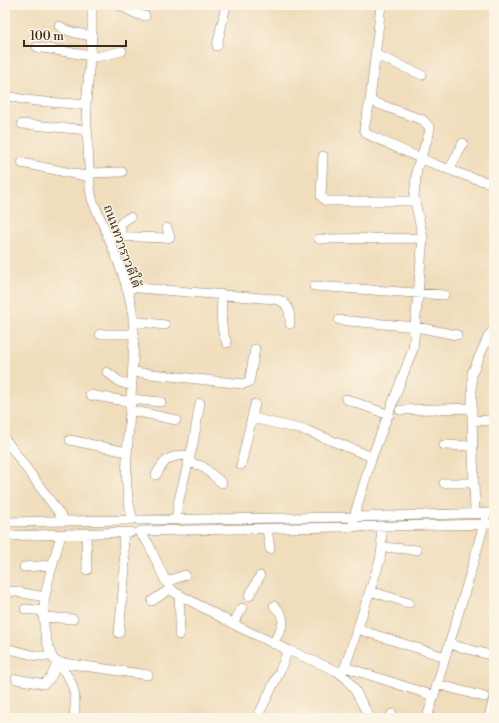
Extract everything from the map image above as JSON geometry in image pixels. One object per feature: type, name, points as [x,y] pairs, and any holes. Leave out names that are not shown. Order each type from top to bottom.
[{"type":"street","name":"ถนนทวาราวดีใต้","points":[[92,5],[92,36],[86,105],[90,175],[92,199],[126,287],[133,321],[133,372],[127,452],[127,495],[129,507],[134,520]]},
{"type":"street","points":[[118,5],[125,7],[135,14],[145,16]]},
{"type":"street","points":[[217,46],[226,5]]},
{"type":"street","points":[[313,5],[324,5]]},
{"type":"street","points":[[381,5],[370,101],[364,129],[367,134],[419,159],[494,184]]},
{"type":"street","points":[[59,26],[76,34],[92,36]]},
{"type":"street","points":[[37,47],[90,57],[100,57],[122,51]]},
{"type":"street","points":[[376,55],[422,75]]},
{"type":"street","points":[[5,94],[19,99],[32,101],[86,105]]},
{"type":"street","points":[[353,527],[354,517],[372,457],[411,358],[416,327],[423,238],[414,201],[416,174],[419,159],[430,128],[423,120],[370,101]]},
{"type":"street","points":[[22,124],[87,130]]},
{"type":"street","points":[[450,170],[463,143]]},
{"type":"street","points":[[323,156],[321,196],[326,201],[414,201]]},
{"type":"street","points":[[22,163],[90,175],[122,172]]},
{"type":"street","points":[[122,237],[121,223],[130,217]]},
{"type":"street","points":[[107,236],[167,238],[170,237],[167,228]]},
{"type":"street","points":[[320,239],[423,238]]},
{"type":"street","points":[[314,286],[444,295]]},
{"type":"street","points":[[126,287],[280,300],[288,306],[290,310],[290,324]]},
{"type":"street","points":[[222,294],[221,323],[223,335],[227,343]]},
{"type":"street","points":[[339,320],[416,327],[457,335]]},
{"type":"street","points":[[133,321],[165,325]]},
{"type":"street","points":[[475,514],[472,373],[489,335],[494,330]]},
{"type":"street","points":[[100,334],[134,334]]},
{"type":"street","points":[[133,372],[243,384],[249,382],[255,349]]},
{"type":"street","points":[[108,372],[120,382],[132,386]]},
{"type":"street","points":[[90,395],[131,404],[176,420]]},
{"type":"street","points":[[346,399],[389,415]]},
{"type":"street","points":[[131,404],[160,402]]},
{"type":"street","points":[[176,519],[200,403]]},
{"type":"street","points":[[241,464],[255,404]]},
{"type":"street","points":[[400,410],[472,408]]},
{"type":"street","points":[[252,418],[308,431],[372,457]]},
{"type":"street","points":[[472,420],[494,421]]},
{"type":"street","points":[[5,439],[65,521]]},
{"type":"street","points":[[70,440],[127,452]]},
{"type":"street","points":[[444,446],[473,446]]},
{"type":"street","points":[[156,475],[167,459],[173,456],[189,459],[202,466],[222,483]]},
{"type":"street","points":[[444,483],[474,483]]},
{"type":"street","points":[[5,522],[354,517],[490,513]]},
{"type":"street","points":[[427,718],[484,524],[490,513]]},
{"type":"street","points":[[134,520],[128,526],[150,548],[168,586],[179,596],[273,644],[332,668],[434,696]]},
{"type":"street","points":[[119,633],[125,569],[134,532],[142,525],[134,520]]},
{"type":"street","points":[[5,536],[494,524]]},
{"type":"street","points":[[343,671],[380,560],[382,547],[381,526]]},
{"type":"street","points":[[267,529],[270,549]]},
{"type":"street","points":[[86,534],[87,570]]},
{"type":"street","points":[[61,535],[53,565],[48,577],[44,614],[47,642],[55,660],[67,675],[75,695],[74,718]]},
{"type":"street","points":[[382,547],[417,550]]},
{"type":"street","points":[[24,567],[53,565]]},
{"type":"street","points":[[152,601],[168,586],[184,575]]},
{"type":"street","points":[[249,596],[260,576]]},
{"type":"street","points":[[12,591],[45,597]]},
{"type":"street","points":[[370,591],[409,603]]},
{"type":"street","points":[[179,596],[179,635]]},
{"type":"street","points":[[273,644],[283,624],[283,615],[274,606]]},
{"type":"street","points":[[233,624],[242,608]]},
{"type":"street","points":[[25,609],[74,619]]},
{"type":"street","points":[[357,629],[445,657]]},
{"type":"street","points":[[449,644],[494,656]]},
{"type":"street","points":[[5,648],[55,660],[148,675]]},
{"type":"street","points":[[258,716],[279,673],[288,650]]},
{"type":"street","points":[[16,679],[44,684],[51,677],[55,660]]},
{"type":"street","points":[[343,671],[370,718]]},
{"type":"street","points":[[437,684],[484,697]]},
{"type":"street","points":[[489,718],[494,696]]}]
